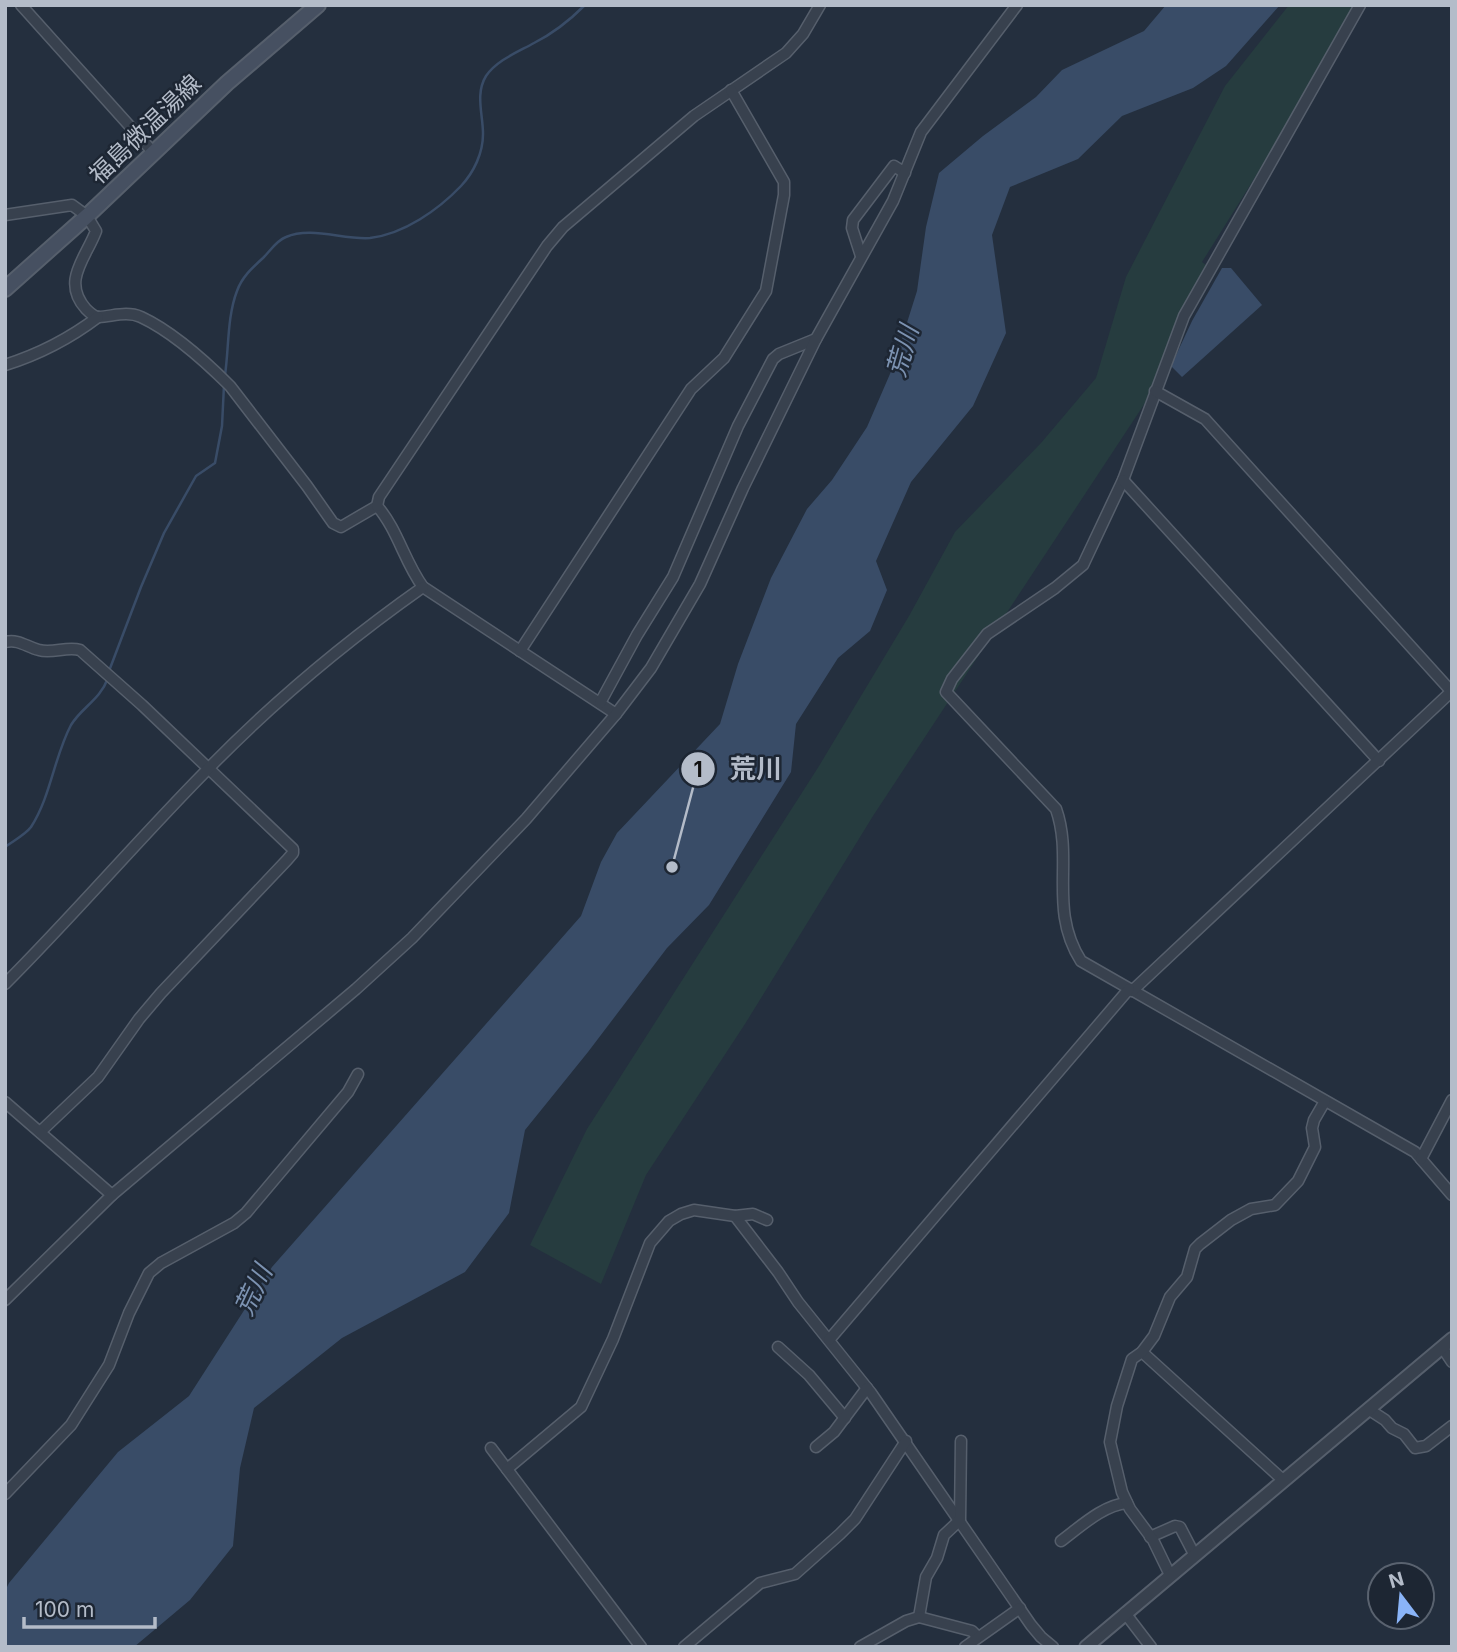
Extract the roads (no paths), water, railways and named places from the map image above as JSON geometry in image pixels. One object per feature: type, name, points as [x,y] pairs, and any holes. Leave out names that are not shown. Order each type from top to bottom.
[{"type":"main road","name":"福島微温湯線","points":[[5,289],[87,216],[227,83],[318,5]]},
{"type":"street","points":[[21,5],[153,152]]},
{"type":"street","points":[[5,215],[72,205],[87,216],[96,231],[77,269],[77,294],[92,315],[98,317],[133,314],[144,318],[217,373],[230,386],[337,526],[347,524],[377,506],[379,497],[547,246],[564,227],[694,116],[786,53],[803,34],[820,5]]},
{"type":"street","points":[[5,1300],[112,1195],[356,989],[412,938],[526,819],[652,668],[695,592],[816,339],[893,201],[921,132],[1017,5]]},
{"type":"street","points":[[1360,5],[1184,316],[1123,480],[1083,565],[1055,588],[987,634],[952,679],[946,692],[1056,809],[1061,827],[1062,898],[1070,942],[1081,961],[1415,1152],[1452,1195]]},
{"type":"street","points":[[520,651],[691,389],[724,358],[766,291],[785,187],[731,90]]},
{"type":"street","points":[[861,257],[852,228],[853,220],[894,166],[905,173]]},
{"type":"street","points":[[5,365],[52,347],[75,335],[98,317]]},
{"type":"street","points":[[600,703],[637,635],[673,578],[738,426],[773,359],[816,339]]},
{"type":"street","points":[[830,1340],[1131,990],[1451,691],[1205,419],[1156,391]]},
{"type":"street","points":[[1123,480],[1379,761]]},
{"type":"street","points":[[377,506],[390,521],[423,587],[616,714]]},
{"type":"street","points":[[5,984],[209,768],[313,672],[361,632],[423,587]]},
{"type":"street","points":[[5,642],[17,641],[45,651],[79,650],[209,768],[293,849],[293,853],[161,993],[98,1077],[40,1132]]},
{"type":"street","points":[[5,1494],[71,1425],[109,1364],[149,1273],[161,1263],[234,1223],[246,1213],[348,1092],[358,1074]]},
{"type":"street","points":[[1421,1159],[1452,1100]]},
{"type":"street","points":[[1170,1575],[1122,1492],[1110,1442],[1117,1406],[1132,1359],[1142,1352],[1154,1336],[1170,1297],[1187,1277],[1195,1250],[1200,1244],[1231,1220],[1251,1209],[1275,1205],[1298,1181],[1315,1147],[1312,1128],[1325,1101]]},
{"type":"street","points":[[5,1102],[112,1195]]},
{"type":"street","points":[[507,1469],[581,1408],[650,1243],[669,1221],[694,1210],[735,1216],[753,1214],[766,1220]]},
{"type":"street","points":[[735,1216],[798,1302],[867,1388],[1020,1608],[1041,1637],[1053,1647]]},
{"type":"street","points":[[1086,1647],[1447,1343],[1452,1362]]},
{"type":"street","points":[[778,1346],[808,1375],[845,1418]]},
{"type":"street","points":[[1142,1352],[1283,1480]]},
{"type":"street","points":[[816,1447],[834,1432],[867,1388]]},
{"type":"street","points":[[1368,1409],[1404,1434],[1415,1448],[1426,1446],[1452,1426]]},
{"type":"street","points":[[684,1647],[760,1583],[794,1574],[840,1534],[855,1520],[906,1441]]},
{"type":"street","points":[[919,1617],[926,1577],[937,1558],[944,1535],[960,1520],[961,1441]]},
{"type":"street","points":[[491,1448],[641,1647]]},
{"type":"street","points":[[1061,1541],[1104,1510],[1127,1503]]},
{"type":"street","points":[[1150,1537],[1175,1526],[1180,1527],[1194,1554]]},
{"type":"street","points":[[965,1647],[1020,1608]]},
{"type":"street","points":[[1125,1613],[1151,1647]]},
{"type":"street","points":[[860,1647],[906,1621],[919,1617],[972,1631],[978,1637]]},
{"type":"water","points":[[1166,5],[1280,5],[1226,66],[1193,88],[1122,116],[1078,159],[1010,187],[992,235],[1006,333],[973,406],[911,482],[876,561],[887,590],[870,631],[838,658],[796,724],[791,772],[709,905],[667,948],[525,1130],[509,1213],[465,1272],[342,1338],[254,1408],[240,1468],[233,1546],[190,1600],[134,1647],[5,1647],[5,1591],[9,1583],[118,1452],[189,1396],[272,1267],[581,916],[601,862],[617,833],[720,724],[738,664],[771,578],[807,509],[832,480],[867,427],[893,367],[917,291],[926,227],[939,173],[1036,97],[1062,70],[1144,31]]},
{"type":"water","points":[[1222,268],[1231,268],[1262,305],[1182,377],[1171,366],[1192,321]]},
{"type":"waterway","points":[[225,375],[230,322],[237,291],[248,273],[274,246],[286,237],[306,233],[360,238],[383,236],[420,220],[442,204],[466,181],[479,155],[483,141],[480,97],[486,76],[502,61],[554,31],[585,5]]},
{"type":"waterway","points":[[109,671],[164,533],[196,476],[215,463],[222,426],[224,385]]},
{"type":"waterway","points":[[5,847],[31,827],[38,815],[71,725],[105,686],[108,678]]},
{"type":"place","name":"荒川","points":[[672,867]]}]
